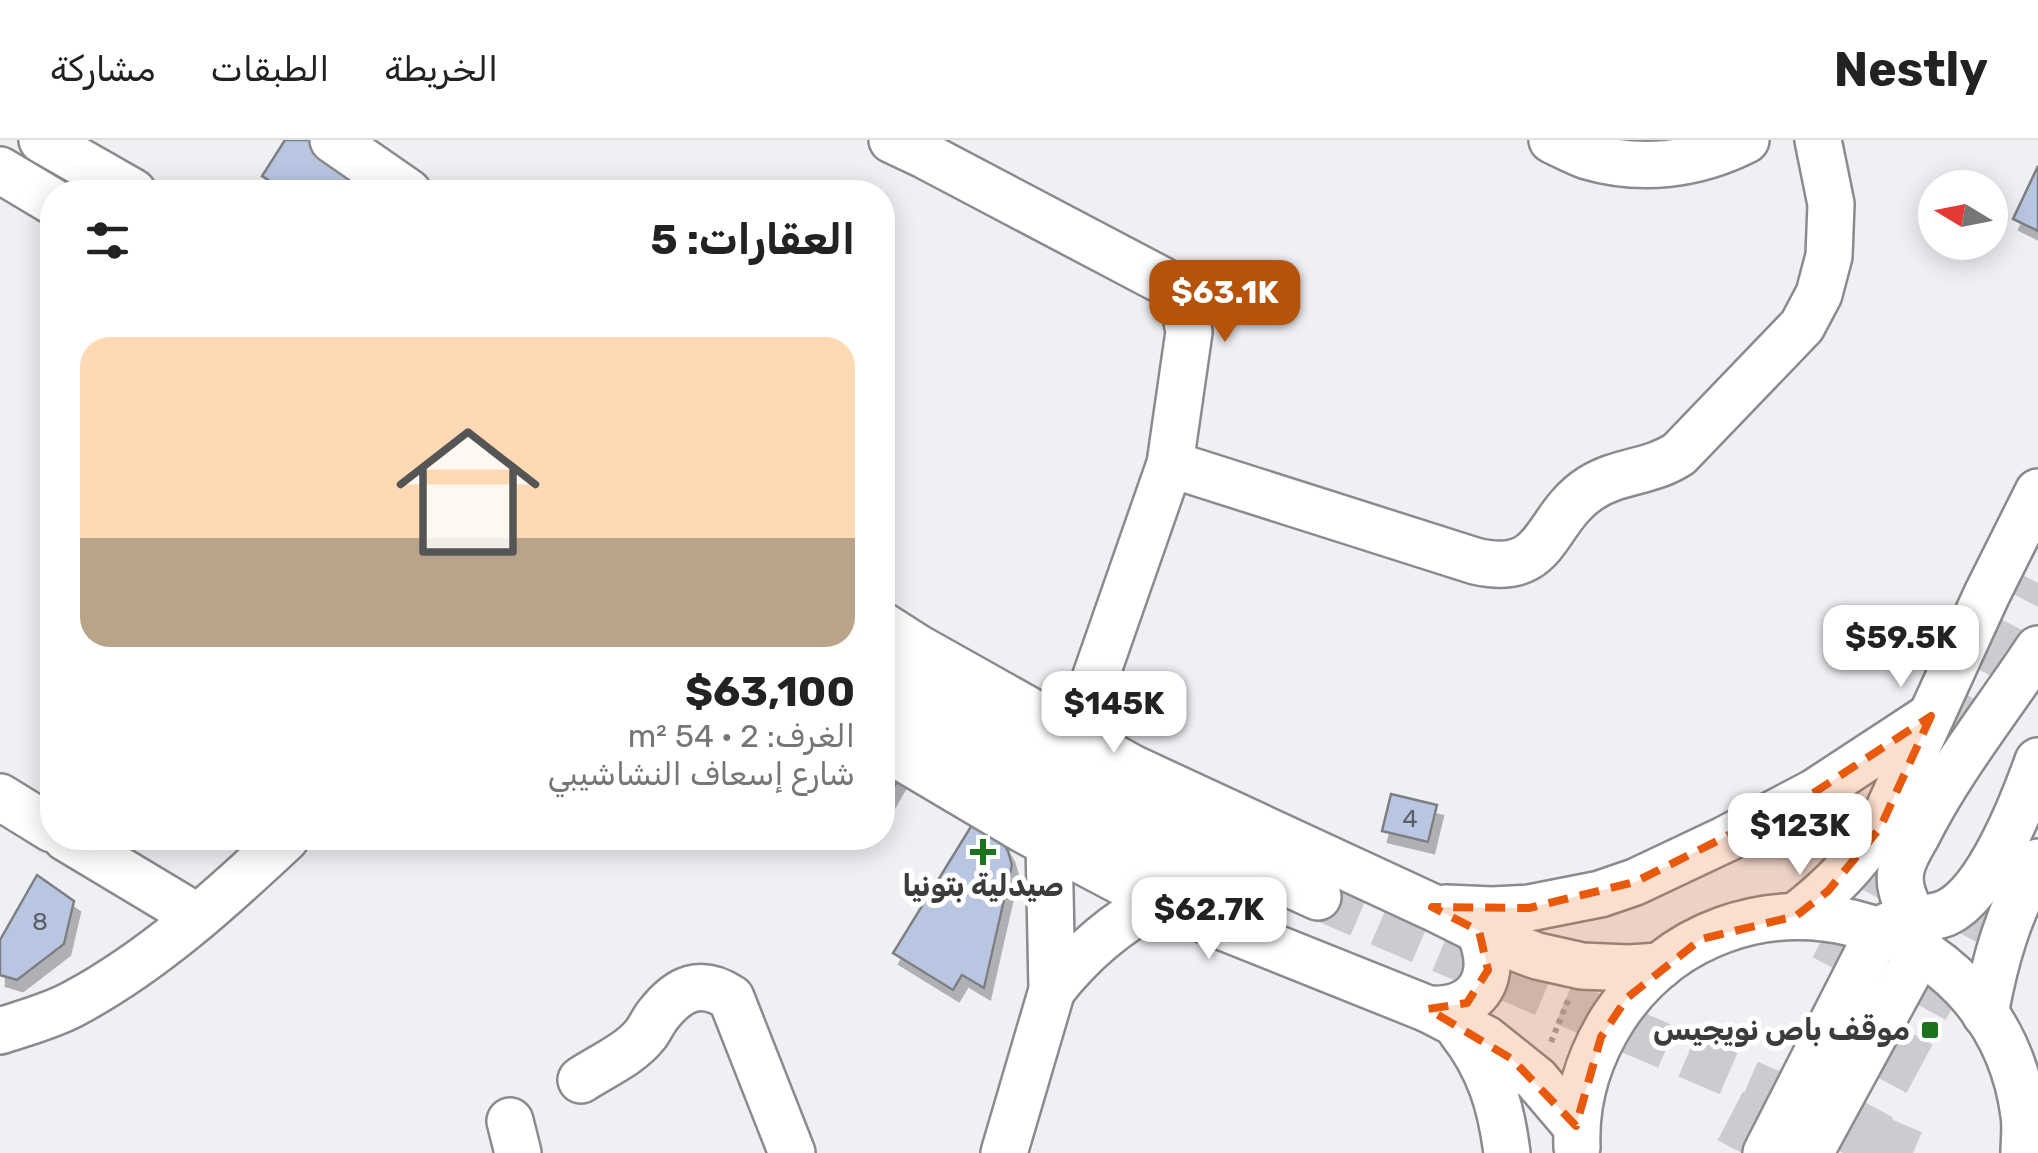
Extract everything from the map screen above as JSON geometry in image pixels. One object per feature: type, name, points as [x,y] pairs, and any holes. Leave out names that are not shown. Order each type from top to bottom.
[{"type":"street","points":[[42,140],[78,152],[116,180]]},
{"type":"street","points":[[334,140],[391,180]]},
{"type":"street","points":[[1552,140],[1586,156],[1630,165],[1676,164],[1720,153],[1746,140]]},
{"type":"street","points":[[1170,464],[1496,566],[1518,562],[1537,551],[1568,508],[1590,488],[1618,475],[1662,465],[1679,454],[1802,326],[1819,294],[1830,256],[1831,204],[1818,140]]},
{"type":"street","points":[[917,145],[1169,284],[1184,305],[1189,332],[1170,464],[1075,736]]},
{"type":"street","points":[[0,170],[40,194]]},
{"type":"street","points":[[1796,916],[1828,891],[1880,828],[2038,492]]},
{"type":"street","points":[[895,633],[1132,768],[1522,951],[1597,968],[1660,966]]},
{"type":"street","points":[[1810,1153],[1904,934],[1900,870],[1906,856],[1946,782],[2038,649]]},
{"type":"street","points":[[895,673],[1117,801],[1210,848],[1310,911],[1198,877],[1038,798],[895,715]]},
{"type":"street","points":[[1432,907],[1529,908],[1600,894],[1635,882],[1815,792],[1931,716]]},
{"type":"street","points":[[895,754],[1049,844],[1158,901],[1442,1017],[1486,1040],[1536,1079],[1577,1140]]},
{"type":"street","points":[[1766,1153],[1904,934],[1950,911],[1974,890],[2006,837],[2038,761]]},
{"type":"street","points":[[0,797],[40,822]]},
{"type":"street","points":[[1004,1153],[1052,990],[1049,844]]},
{"type":"street","points":[[86,850],[196,916]]},
{"type":"street","points":[[0,1031],[69,1007],[137,967],[273,850]]},
{"type":"street","points":[[1985,1014],[2004,931],[2038,862]]},
{"type":"street","points":[[1052,990],[1100,938],[1158,901]]},
{"type":"street","points":[[1577,1140],[1584,1080],[1601,1037],[1627,998],[1660,966],[1701,939],[1747,922],[1796,916],[1832,918],[1904,934],[1962,985],[2003,1046],[2029,1138]]},
{"type":"street","points":[[1442,1017],[1481,989],[1488,970],[1488,950],[1479,931]]},
{"type":"street","points":[[581,1080],[628,1051],[679,993],[701,986],[717,988],[731,998],[792,1153]]},
{"type":"street","points":[[1442,1017],[1474,1047],[1488,1073],[1498,1100],[1507,1153]]},
{"type":"highlighted area","points":[[1931,716],[1880,828],[1828,891],[1796,916],[1701,939],[1627,998],[1601,1037],[1576,1126],[1512,1059],[1428,1009],[1467,1003],[1488,970],[1479,931],[1432,907],[1529,908],[1635,882],[1815,792]]},
{"type":"building","points":[[285,140],[310,140],[371,180],[268,180],[262,176]]},
{"type":"building","points":[[2038,166],[2038,231],[2013,219]]},
{"type":"building","points":[[895,766],[903,771],[895,785]]},
{"type":"building","points":[[1391,794],[1437,805],[1428,842],[1382,831]]},
{"type":"building","points":[[975,820],[1001,839],[1012,865],[984,988],[962,975],[953,990],[893,953]]},
{"type":"building","points":[[37,875],[74,901],[64,944],[17,980],[0,975],[0,940]]},
{"type":"tunnel","points":[[1837,970],[2038,583]]},
{"type":"tunnel","points":[[1843,1153],[2000,861]]},
{"type":"tunnel","points":[[1318,897],[1913,1153]]},
{"type":"tunnel","points":[[1742,1153],[1781,1078]]},
{"type":"place","name":"صيدلية بتونيا","points":[[983,852]]},
{"type":"place","name":"موقف باص نويجيس","points":[[1930,1030]]}]
